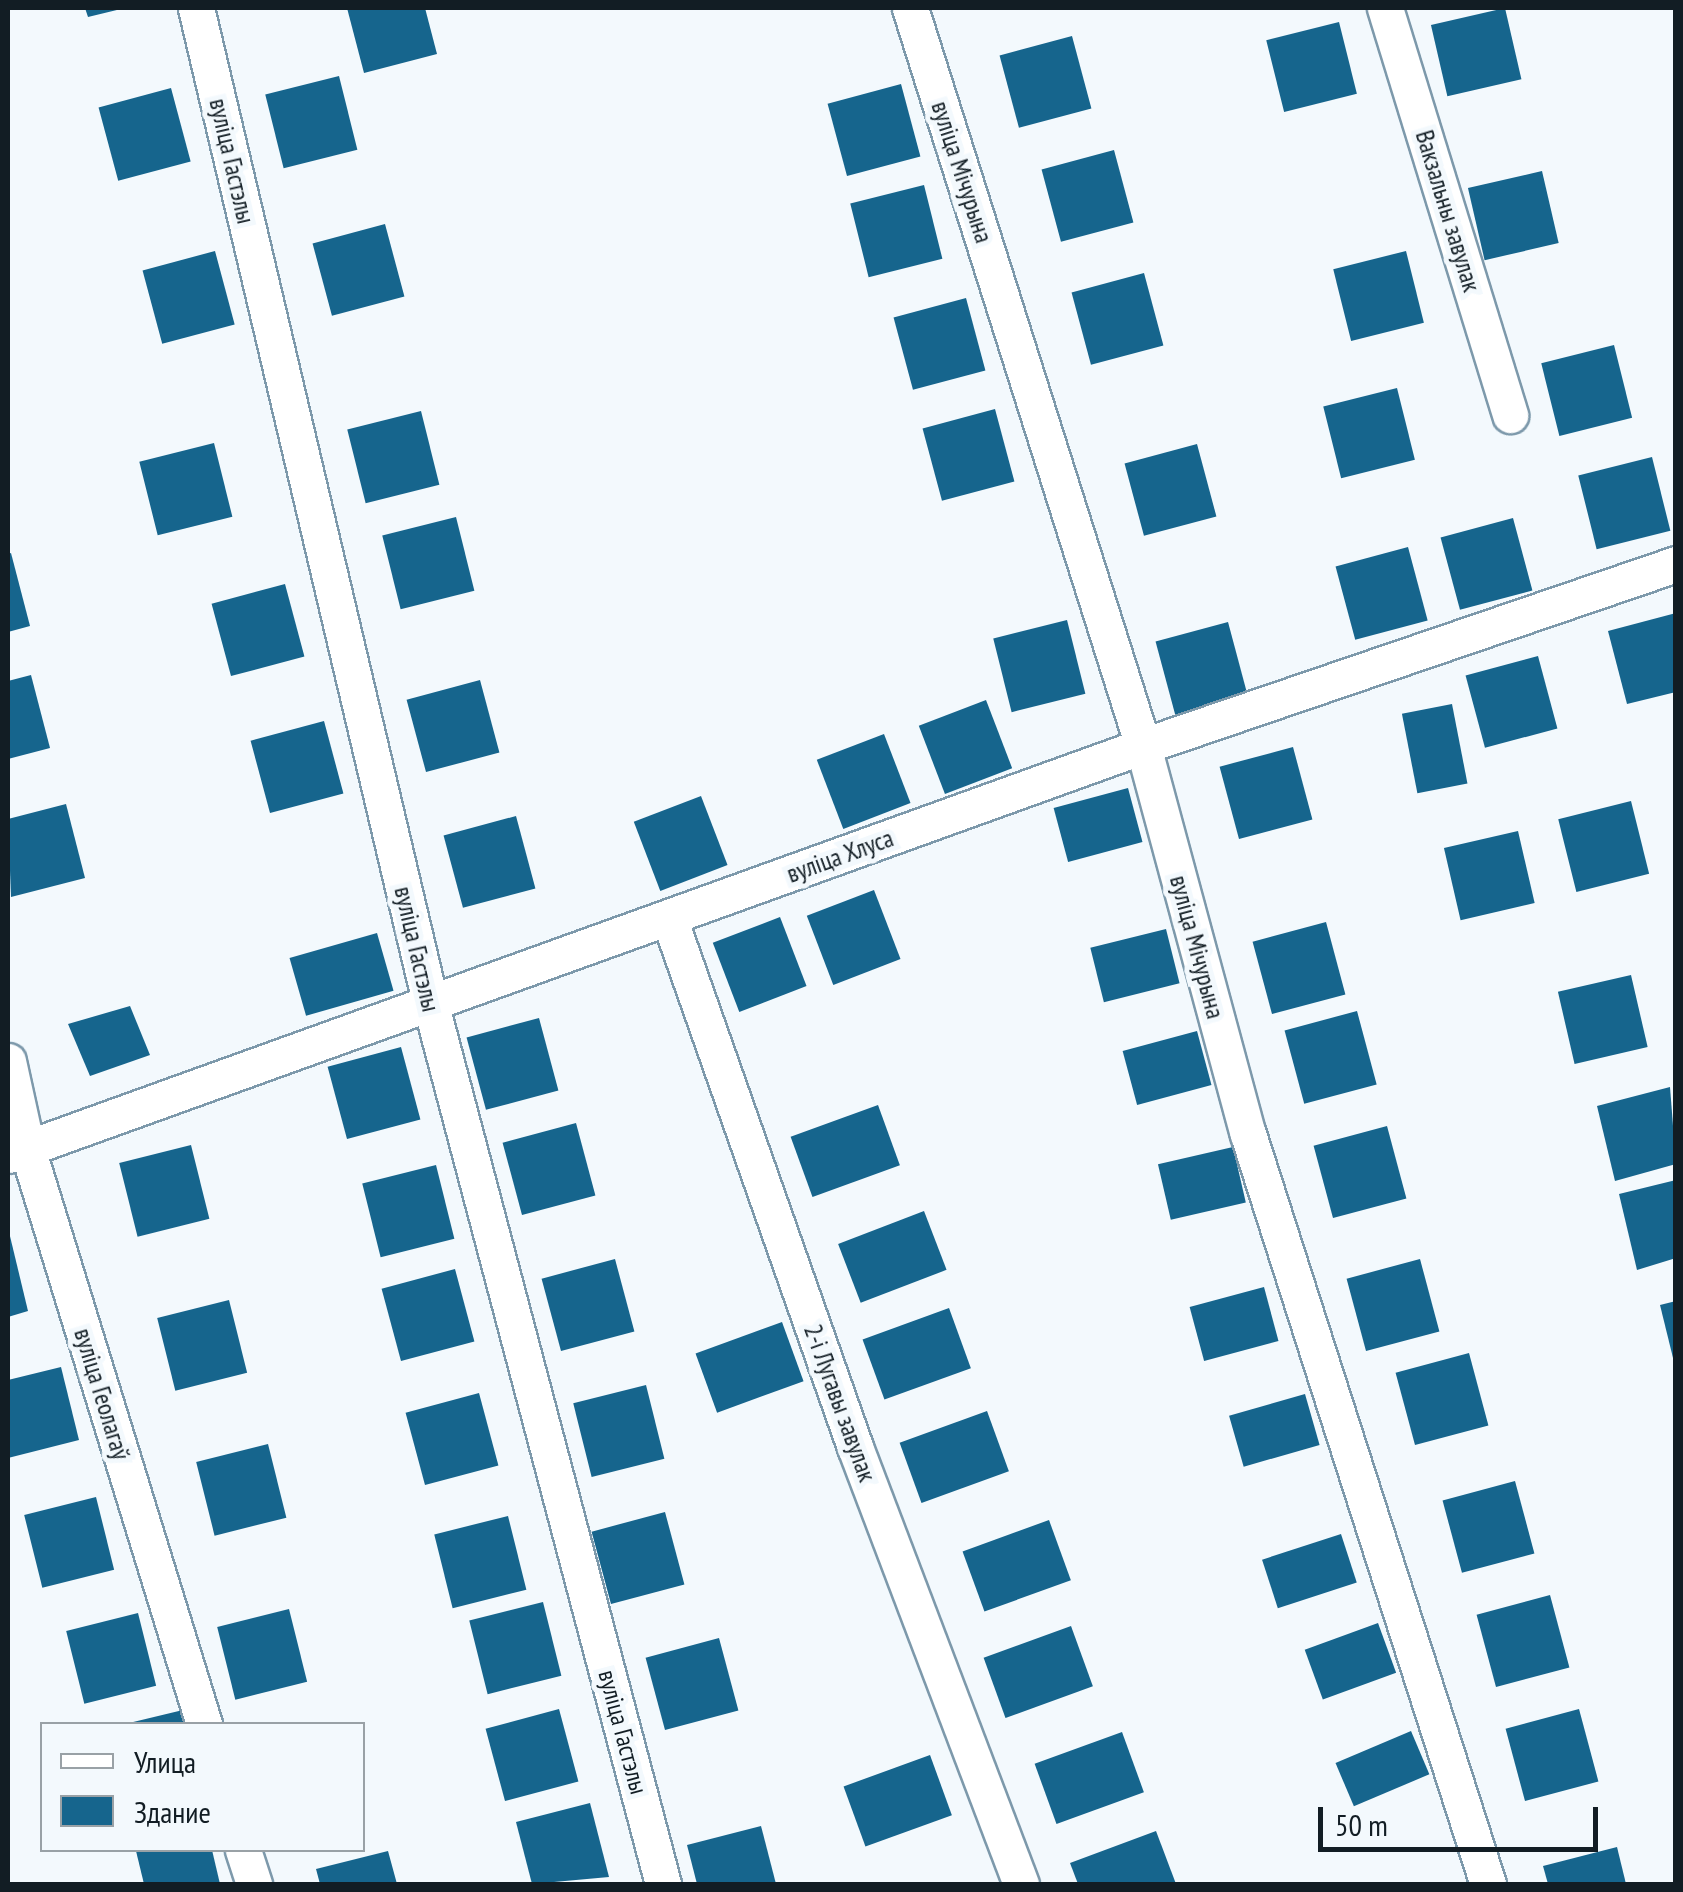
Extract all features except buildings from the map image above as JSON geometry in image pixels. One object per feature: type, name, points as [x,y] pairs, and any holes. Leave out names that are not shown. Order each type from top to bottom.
[{"type":"street","name":"вуліца Гастэлы","points":[[196,8],[430,1002],[663,1884]]},
{"type":"street","name":"вуліца Мічурына","points":[[910,8],[1143,746],[1248,1134],[1488,1884]]},
{"type":"street","name":"Вакзальны завулак","points":[[1385,8],[1510,415]]},
{"type":"street","name":"вуліца Хлуса","points":[[17,1152],[1143,746],[1676,564]]},
{"type":"street","name":"2-і Лугавы завулак","points":[[670,918],[856,1447],[1021,1884]]},
{"type":"street","name":"вуліца Геолагаў","points":[[8,1061],[17,1152],[203,1722]]},
{"type":"street","points":[[244,1852],[254,1884]]}]
